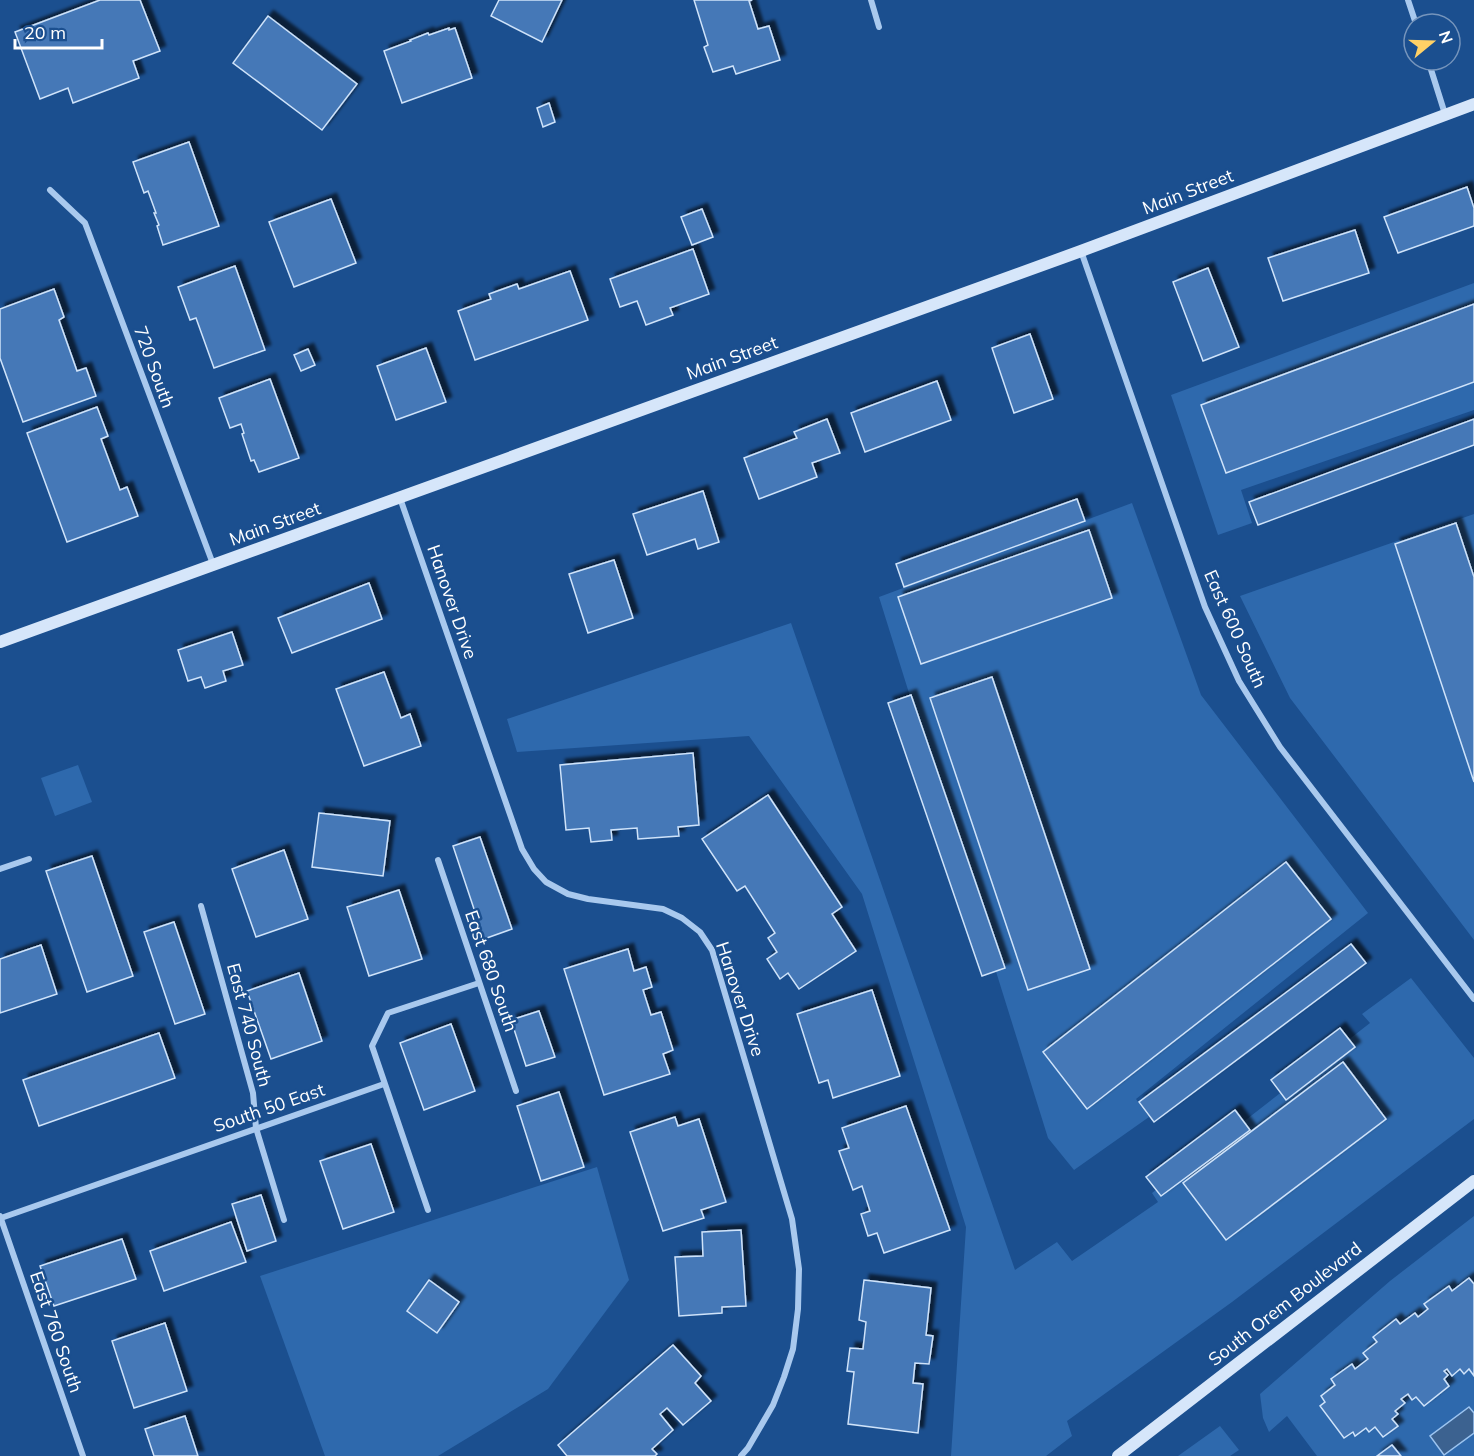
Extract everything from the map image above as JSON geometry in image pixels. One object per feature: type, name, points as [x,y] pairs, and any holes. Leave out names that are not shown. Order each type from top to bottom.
[{"type":"street","points":[[871,0],[879,27]]},
{"type":"street","points":[[1432,72],[1445,114]]},
{"type":"street","name":"Main Street","points":[[0,642],[1082,251],[1474,104]]},
{"type":"street","name":"720 South","points":[[50,190],[85,224],[213,565]]},
{"type":"street","name":"East 600 South","points":[[1082,251],[1205,607],[1239,681],[1280,747],[1474,999]]},
{"type":"street","name":"Hanover Drive","points":[[399,498],[522,849],[534,869],[546,882],[568,894],[588,899],[663,909],[682,918],[700,932],[712,950],[792,1220],[799,1269],[798,1309],[792,1348],[784,1377],[773,1405],[741,1456]]},
{"type":"street","points":[[0,869],[29,859]]},
{"type":"street","name":"East 680 South","points":[[438,860],[516,1091]]},
{"type":"street","name":"East 740 South","points":[[201,906],[253,1093],[256,1128],[284,1220]]},
{"type":"street","points":[[428,1210],[372,1046],[388,1013],[479,983]]},
{"type":"street","name":"South 50 East","points":[[0,1217],[384,1084]]},
{"type":"street","name":"South Orem Boulevard","points":[[1118,1456],[1474,1181]]},
{"type":"street","name":"East 760 South","points":[[0,1217],[83,1456]]},
{"type":"shaded area","points":[[1474,283],[1474,304],[1201,405],[1226,473],[1474,382],[1474,410],[1241,490],[1252,523],[1218,535],[1171,395]]},
{"type":"shaded area","points":[[1132,503],[1201,695],[1368,913],[1136,1099],[1149,1117],[1074,1170],[1048,1138],[879,597]],"holes":[[[1088,530],[1112,598],[921,664],[898,597]],[[991,677],[1090,969],[930,698]],[[1286,862],[1330,919],[1087,1108],[1043,1051]]]},
{"type":"shaded area","points":[[1474,514],[1474,577],[1456,524],[1395,544],[1474,782],[1474,940],[1290,698],[1240,596]]},
{"type":"shaded area","points":[[791,623],[1015,1270],[1057,1242],[1072,1261],[1158,1202],[1152,1193],[1370,1023],[1362,1014],[1411,978],[1474,1058],[1474,1119],[1232,1302],[1067,1421],[1072,1436],[1046,1456],[951,1456],[966,1227],[862,894],[749,736],[517,752],[507,719]],"holes":[[[1343,1062],[1386,1119],[1226,1240]]]},
{"type":"shaded area","points":[[78,765],[92,802],[55,816],[41,778]]},
{"type":"shaded area","points":[[597,1167],[629,1280],[548,1389],[438,1456],[325,1456],[260,1276]]},
{"type":"shaded area","points":[[1474,1216],[1474,1456],[1317,1456],[1287,1416],[1269,1432],[1263,1418],[1260,1394],[1390,1281]]},
{"type":"shaded area","points":[[1469,1407],[1474,1413],[1474,1433],[1444,1455],[1430,1436]]},
{"type":"shaded area","points":[[1220,1426],[1239,1450],[1230,1456],[1178,1456]]},
{"type":"building","points":[[100,0],[140,0],[160,51],[133,61],[139,78],[73,103],[68,88],[40,99],[15,32]]},
{"type":"building","points":[[499,0],[562,0],[542,42],[491,16]]},
{"type":"building","points":[[694,0],[752,0],[749,1],[758,29],[769,26],[780,60],[736,74],[733,66],[713,72],[704,47],[708,45]]},
{"type":"building","points":[[268,16],[357,84],[322,130],[233,63]]},
{"type":"building","points":[[449,28],[449,30],[455,28],[472,78],[402,103],[384,51],[428,33],[429,35]]},
{"type":"building","points":[[549,103],[555,122],[543,127],[537,108]]},
{"type":"building","points":[[189,142],[219,226],[163,245],[154,213],[156,213],[148,191],[144,193],[133,162]]},
{"type":"building","points":[[1467,187],[1474,208],[1474,226],[1398,253],[1384,217]]},
{"type":"building","points":[[331,199],[356,263],[294,287],[269,222]]},
{"type":"building","points":[[702,209],[713,237],[692,245],[681,217]]},
{"type":"building","points":[[1355,230],[1369,273],[1283,301],[1268,258]]},
{"type":"building","points":[[693,249],[709,294],[670,308],[673,315],[646,325],[637,301],[620,307],[610,279]]},
{"type":"building","points":[[235,266],[265,350],[214,368],[196,318],[190,320],[178,287]]},
{"type":"building","points":[[1208,268],[1239,347],[1203,361],[1173,282]]},
{"type":"building","points":[[570,271],[588,320],[475,360],[458,311],[491,299],[489,294],[517,284],[519,289]]},
{"type":"building","points":[[54,289],[64,317],[59,320],[77,371],[86,368],[96,396],[23,422],[0,358],[0,309]]},
{"type":"building","points":[[1474,304],[1474,382],[1226,473],[1201,405]]},
{"type":"building","points":[[1030,334],[1053,399],[1014,413],[992,348]]},
{"type":"building","points":[[426,348],[446,402],[396,420],[377,366]]},
{"type":"building","points":[[308,349],[315,365],[301,371],[294,355]]},
{"type":"building","points":[[270,379],[299,458],[259,472],[254,460],[251,461],[241,424],[230,428],[219,398]]},
{"type":"building","points":[[937,381],[951,420],[865,452],[851,413]]},
{"type":"building","points":[[97,407],[108,436],[101,439],[120,490],[127,487],[138,516],[67,542],[27,433]]},
{"type":"building","points":[[827,419],[840,453],[812,463],[817,477],[759,499],[744,458],[797,438],[794,432]]},
{"type":"building","points":[[1474,419],[1474,445],[1258,525],[1249,502]]},
{"type":"building","points":[[703,491],[719,542],[698,549],[695,539],[647,555],[633,514]]},
{"type":"building","points":[[1077,499],[1085,521],[904,587],[896,564]]},
{"type":"building","points":[[1456,523],[1474,577],[1474,782],[1395,544]]},
{"type":"building","points":[[1089,530],[1112,598],[921,664],[898,597]]},
{"type":"building","points":[[614,560],[633,618],[588,633],[569,574]]},
{"type":"building","points":[[369,583],[382,619],[292,653],[278,618]]},
{"type":"building","points":[[232,632],[243,665],[223,671],[226,681],[205,688],[201,677],[188,681],[178,650]]},
{"type":"building","points":[[384,672],[401,718],[410,714],[421,746],[364,766],[336,689]]},
{"type":"building","points":[[992,677],[1090,969],[1028,990],[930,698]]},
{"type":"building","points":[[911,695],[1005,968],[982,976],[888,703]]},
{"type":"building","points":[[693,753],[699,825],[678,827],[679,836],[638,839],[637,828],[611,830],[612,840],[591,842],[589,828],[566,830],[560,765]]},
{"type":"building","points":[[768,795],[842,907],[832,914],[856,951],[799,989],[788,973],[780,979],[767,959],[777,952],[768,938],[775,933],[745,886],[737,891],[702,839]]},
{"type":"building","points":[[319,813],[390,821],[383,876],[312,867]]},
{"type":"building","points":[[480,837],[512,929],[484,939],[453,846]]},
{"type":"building","points":[[284,850],[308,919],[256,937],[232,869]]},
{"type":"building","points":[[92,856],[133,976],[87,992],[46,871]]},
{"type":"building","points":[[1286,862],[1331,919],[1087,1109],[1043,1052]]},
{"type":"building","points":[[399,890],[422,959],[369,976],[347,907]]},
{"type":"building","points":[[174,922],[205,1014],[175,1024],[144,932]]},
{"type":"building","points":[[1351,944],[1366,963],[1154,1122],[1139,1102]]},
{"type":"building","points":[[41,945],[57,994],[0,1013],[0,959]]},
{"type":"building","points":[[628,949],[634,971],[646,967],[652,987],[643,990],[651,1015],[661,1012],[673,1050],[663,1054],[670,1074],[604,1095],[564,969]]},
{"type":"building","points":[[299,973],[322,1041],[271,1059],[247,991]]},
{"type":"building","points":[[872,990],[900,1076],[833,1098],[828,1080],[819,1083],[797,1014]]},
{"type":"building","points":[[539,1011],[555,1057],[526,1066],[511,1020]]},
{"type":"building","points":[[451,1024],[475,1091],[424,1110],[400,1043]]},
{"type":"building","points":[[1340,1028],[1355,1047],[1286,1100],[1271,1080]]},
{"type":"building","points":[[159,1033],[175,1078],[39,1126],[23,1080]]},
{"type":"building","points":[[1343,1062],[1386,1119],[1226,1240],[1183,1183]]},
{"type":"building","points":[[559,1092],[584,1167],[541,1181],[517,1106]]},
{"type":"building","points":[[906,1106],[950,1230],[884,1253],[877,1233],[868,1236],[861,1214],[870,1211],[862,1186],[853,1190],[839,1151],[849,1148],[842,1128]]},
{"type":"building","points":[[1235,1110],[1250,1130],[1161,1196],[1146,1177]]},
{"type":"building","points":[[675,1117],[678,1126],[699,1119],[726,1202],[701,1210],[704,1218],[663,1231],[630,1132]]},
{"type":"building","points":[[371,1144],[394,1212],[343,1229],[320,1161]]},
{"type":"building","points":[[261,1195],[276,1241],[247,1251],[232,1204]]},
{"type":"building","points":[[231,1222],[246,1262],[164,1291],[150,1251]]},
{"type":"building","points":[[741,1230],[746,1306],[722,1307],[722,1313],[679,1316],[675,1257],[703,1256],[702,1232]]},
{"type":"building","points":[[122,1239],[136,1279],[54,1306],[40,1266]]},
{"type":"building","points":[[1469,1278],[1474,1284],[1474,1376],[1469,1369],[1464,1374],[1460,1369],[1452,1376],[1447,1369],[1444,1371],[1448,1375],[1444,1379],[1449,1386],[1424,1406],[1416,1397],[1412,1400],[1408,1394],[1401,1399],[1405,1403],[1395,1411],[1398,1414],[1392,1419],[1398,1426],[1383,1437],[1375,1427],[1369,1432],[1366,1428],[1355,1436],[1353,1432],[1344,1438],[1320,1406],[1325,1402],[1321,1396],[1335,1385],[1331,1379],[1352,1364],[1355,1369],[1368,1359],[1363,1353],[1377,1342],[1373,1337],[1396,1319],[1400,1324],[1415,1313],[1418,1317],[1428,1309],[1424,1304],[1449,1286],[1452,1291]]},
{"type":"building","points":[[429,1280],[459,1302],[437,1333],[407,1311]]},
{"type":"building","points":[[864,1280],[931,1288],[926,1335],[933,1336],[929,1364],[915,1363],[913,1383],[923,1384],[918,1433],[848,1424],[854,1372],[847,1371],[850,1348],[863,1349],[866,1322],[859,1320]]},
{"type":"building","points":[[165,1323],[187,1391],[134,1408],[112,1341]]},
{"type":"building","points":[[673,1345],[701,1376],[695,1383],[711,1401],[683,1425],[667,1408],[660,1414],[673,1430],[652,1449],[657,1454],[655,1456],[567,1456],[558,1445]]},
{"type":"building","points":[[185,1416],[198,1456],[154,1456],[145,1429]]},
{"type":"building","points":[[1392,1445],[1401,1456],[1377,1456]]}]
